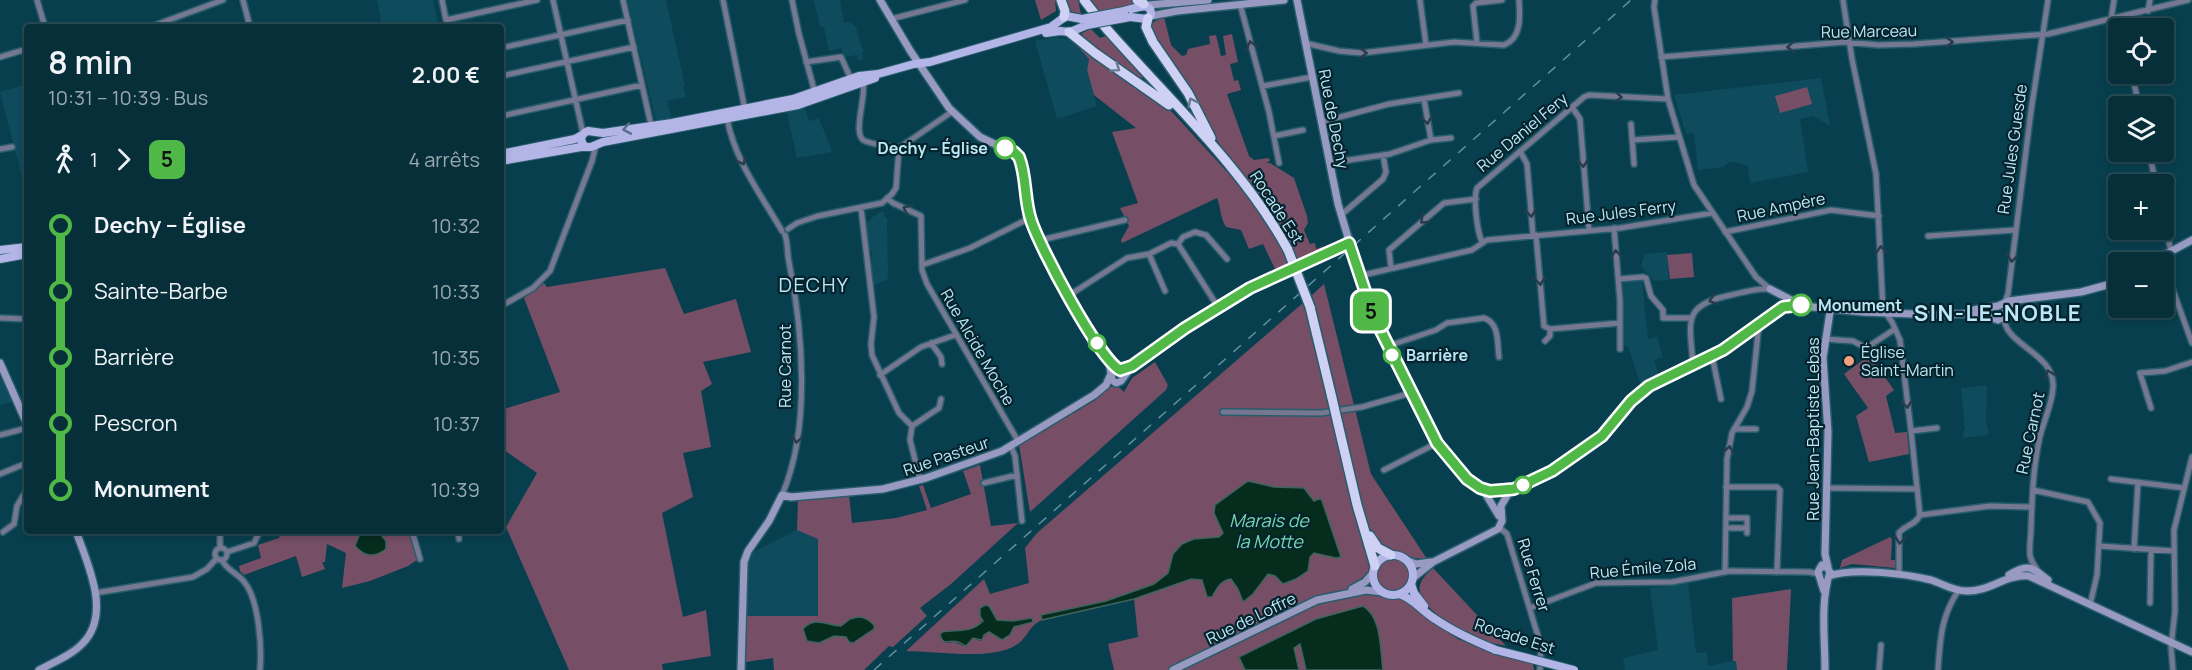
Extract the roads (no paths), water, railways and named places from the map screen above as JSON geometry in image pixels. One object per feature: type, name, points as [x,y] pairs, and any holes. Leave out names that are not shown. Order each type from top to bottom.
[{"type":"highway","points":[[1061,0],[1065,11],[1062,19]]},
{"type":"highway","name":"Rocade Est","points":[[1084,0],[1105,27],[1233,170],[1260,204],[1288,250],[1310,307],[1359,515]]},
{"type":"highway","points":[[1149,17],[1146,27],[1153,42],[1188,93],[1205,129],[1233,170]]},
{"type":"highway","points":[[1067,32],[1095,54],[1155,94],[1201,134]]},
{"type":"highway","points":[[1359,515],[1377,547],[1391,555]]},
{"type":"highway","points":[[1359,515],[1374,569]]},
{"type":"main road","points":[[1030,34],[1067,32],[1085,22],[1127,14],[1149,17],[1152,9],[1143,3],[1127,14]]},
{"type":"main road","points":[[504,160],[591,146],[802,98],[851,79],[876,76],[922,65],[1053,27],[1062,19],[1070,16],[1085,22]]},
{"type":"main road","points":[[1062,19],[1060,26],[1067,32]]},
{"type":"main road","points":[[745,112],[805,104],[876,76]]},
{"type":"main road","points":[[504,153],[575,139],[588,133],[603,133],[727,116]]},
{"type":"main road","points":[[588,133],[598,139],[591,146]]},
{"type":"main road","points":[[588,133],[581,141],[591,146]]},
{"type":"main road","points":[[0,250],[24,247]]},
{"type":"main road","points":[[0,259],[24,255]]},
{"type":"main road","points":[[1391,555],[1406,560],[1412,570],[1412,581],[1420,602],[1448,627],[1406,597],[1382,592],[1374,583],[1374,569],[1382,558],[1391,555]]},
{"type":"main road","points":[[1399,594],[1412,581]]},
{"type":"main road","name":"Rocade Est","points":[[1448,627],[1496,650],[1574,670]]},
{"type":"street","points":[[37,0],[44,24]]},
{"type":"street","points":[[158,24],[223,0]]},
{"type":"street","points":[[243,0],[249,24]]},
{"type":"street","points":[[442,0],[446,20],[537,0]]},
{"type":"street","points":[[553,0],[580,117],[588,133]]},
{"type":"street","points":[[623,0],[651,125]]},
{"type":"street","points":[[723,0],[745,112]]},
{"type":"street","points":[[792,0],[815,93]]},
{"type":"street","points":[[880,0],[905,42],[953,111],[980,137],[1018,155],[1030,218],[1068,296],[1117,372],[1112,381],[1117,383]]},
{"type":"street","points":[[891,19],[965,0]]},
{"type":"street","points":[[1143,3],[1208,0]]},
{"type":"street","points":[[1149,17],[1174,11],[1284,0]]},
{"type":"street","name":"Rue de Dechy","points":[[1297,0],[1341,215],[1373,315],[1437,443],[1467,479],[1485,493],[1490,502]]},
{"type":"street","points":[[1420,0],[1426,45]]},
{"type":"street","points":[[1477,43],[1473,6],[1476,3],[1502,0]]},
{"type":"street","points":[[1305,44],[1362,53],[1454,42],[1502,45],[1512,41],[1518,30],[1519,0]]},
{"type":"street","points":[[1655,0],[1654,7],[1668,99],[1694,185],[1756,277],[1770,289],[1793,302],[1831,307]]},
{"type":"street","points":[[1843,0],[1849,43],[1876,174],[1885,311],[1895,328],[1900,343],[1920,515],[1915,523],[1899,533],[1899,574]]},
{"type":"street","name":"Rue Jules Guesde","points":[[2005,302],[2008,294],[2048,0]]},
{"type":"street","points":[[2110,18],[2114,0]]},
{"type":"street","points":[[2148,11],[2150,0]]},
{"type":"street","name":"Rue Marceau","points":[[2120,18],[2188,0]]},
{"type":"street","points":[[1240,4],[1263,86],[1279,163]]},
{"type":"street","points":[[504,47],[628,20]]},
{"type":"street","name":"Rue Marceau","points":[[1661,57],[1849,43],[1914,44],[2042,34],[2108,20]]},
{"type":"street","points":[[504,75],[634,47]]},
{"type":"street","points":[[0,57],[24,50]]},
{"type":"street","points":[[806,62],[841,57],[851,79]]},
{"type":"street","points":[[1263,86],[1312,77]]},
{"type":"street","points":[[863,82],[865,89],[858,130],[860,137],[865,141],[899,148],[953,111]]},
{"type":"street","points":[[504,115],[642,86]]},
{"type":"street","points":[[1321,122],[1377,107],[1459,93]]},
{"type":"street","name":"Rue Daniel Fery","points":[[1476,199],[1477,188],[1588,95],[1668,99]]},
{"type":"street","points":[[1424,99],[1431,140]]},
{"type":"street","points":[[1572,107],[1580,119],[1589,230]]},
{"type":"street","points":[[727,116],[734,146],[758,193],[785,232],[810,218],[878,205],[888,198],[896,188],[899,148]]},
{"type":"street","points":[[1631,124],[1634,164]]},
{"type":"street","points":[[1274,136],[1303,130]]},
{"type":"street","points":[[1632,140],[1679,137]]},
{"type":"street","points":[[1329,163],[1383,155],[1431,140],[1451,138]]},
{"type":"street","points":[[504,304],[529,291],[543,280],[555,262],[591,162],[591,146]]},
{"type":"street","points":[[0,149],[12,147]]},
{"type":"street","points":[[1520,151],[1527,164],[1534,235],[1549,337],[1545,341]]},
{"type":"street","points":[[1341,215],[1383,179],[1386,172],[1383,155]]},
{"type":"street","points":[[888,198],[896,205],[921,216],[922,265],[970,248],[1030,218]]},
{"type":"street","points":[[1391,268],[1389,250],[1443,204],[1476,199],[1482,242]]},
{"type":"street","points":[[861,208],[874,317],[871,347],[880,375],[900,415],[912,426]]},
{"type":"street","name":"Rue Ampère","points":[[1725,232],[1831,210],[1879,216]]},
{"type":"street","name":"Rue Jules Ferry","points":[[1359,276],[1472,250],[1482,242],[1489,240],[1614,228],[1712,213]]},
{"type":"street","points":[[1041,240],[1125,220]]},
{"type":"street","points":[[1614,228],[1620,349]]},
{"type":"street","points":[[1928,236],[2015,230]]},
{"type":"street","name":"Rue Carnot","points":[[782,495],[793,465],[801,387],[797,306],[785,232]]},
{"type":"street","points":[[1178,244],[1186,236],[1195,232],[1200,233],[1206,235],[1227,259]]},
{"type":"street","points":[[2168,240],[2171,251],[2192,240]]},
{"type":"street","points":[[1068,296],[1127,258],[1149,254],[1171,243],[1178,244],[1218,307]]},
{"type":"street","name":"Rue Pasteur","points":[[1102,389],[1117,372],[1132,366],[1188,326],[1250,288],[1349,243]]},
{"type":"street","points":[[1149,254],[1165,291]]},
{"type":"street","name":"Rue Alcide Moche","points":[[922,265],[928,288],[1018,441]]},
{"type":"street","points":[[1754,290],[1757,284],[1756,277]]},
{"type":"street","points":[[1618,279],[1646,278],[1649,293],[1655,304],[1663,310],[1663,318],[1692,318]]},
{"type":"street","points":[[1993,318],[1991,312],[2005,302],[2091,291],[2108,285]]},
{"type":"street","points":[[1693,364],[1690,330],[1692,318],[1699,307],[1708,301],[1754,290],[1770,289]]},
{"type":"street","points":[[2174,293],[2192,343]]},
{"type":"street","points":[[1778,310],[1782,302],[1780,295]]},
{"type":"street","points":[[1490,502],[1498,506],[1508,494],[1552,471],[1599,439],[1631,401],[1645,389],[1733,344],[1778,310],[1792,304],[1932,315],[1976,313],[2000,320],[2009,304],[2018,301]]},
{"type":"street","name":"Rue Jean-Baptiste Lebas","points":[[1825,573],[1828,432],[1823,358],[1831,307]]},
{"type":"street","points":[[1885,311],[1997,307],[2002,308],[2004,314]]},
{"type":"street","name":"Rue Carnot","points":[[2004,314],[2004,323],[2009,332],[2044,362],[2053,380],[2053,392],[2038,442],[2030,507],[2030,555],[2040,573]]},
{"type":"street","points":[[1,318],[24,320]]},
{"type":"street","points":[[1388,346],[1436,330],[1447,323],[1484,318],[1496,327],[1499,357]]},
{"type":"street","points":[[1547,328],[1620,323]]},
{"type":"street","points":[[1725,572],[1727,459],[1734,429],[1747,407],[1752,392],[1759,324]]},
{"type":"street","points":[[1825,339],[1853,341],[1866,348],[1895,328]]},
{"type":"street","points":[[880,375],[918,349],[955,335]]},
{"type":"street","points":[[931,343],[941,357],[942,364]]},
{"type":"street","points":[[1712,356],[1721,399]]},
{"type":"street","points":[[2151,408],[2140,373],[2165,371],[2192,362]]},
{"type":"street","points":[[0,363],[24,419]]},
{"type":"street","name":"Rue Pasteur","points":[[782,495],[791,497],[883,489],[920,480],[999,453],[1102,389],[1117,383]]},
{"type":"street","points":[[1222,412],[1321,413],[1362,407],[1411,393]]},
{"type":"street","points":[[920,480],[910,440],[912,426],[939,408],[941,399]]},
{"type":"street","points":[[0,435],[24,427]]},
{"type":"street","points":[[1911,431],[1937,428]]},
{"type":"street","points":[[1734,429],[1756,429]]},
{"type":"street","points":[[1384,470],[1437,443]]},
{"type":"street","points":[[1011,446],[1015,456],[1022,521]]},
{"type":"street","points":[[2173,670],[2175,526],[2192,457]]},
{"type":"street","points":[[0,474],[24,464]]},
{"type":"street","points":[[984,483],[1017,474]]},
{"type":"street","points":[[2110,479],[2184,488]]},
{"type":"street","points":[[2134,549],[2138,482]]},
{"type":"street","points":[[1412,581],[1433,562],[1499,527],[1503,494],[1474,485]]},
{"type":"street","points":[[1499,527],[1499,515],[1490,502],[1489,496],[1496,491],[1520,487]]},
{"type":"street","points":[[1726,487],[1777,488],[1780,492],[1777,572]]},
{"type":"street","points":[[1827,488],[1917,489]]},
{"type":"street","points":[[2033,490],[2090,504],[2100,521],[2097,578],[2090,605]]},
{"type":"street","points":[[3,532],[14,524],[17,506],[24,494]]},
{"type":"street","points":[[741,670],[743,565],[748,551],[769,521],[782,495]]},
{"type":"street","points":[[1920,515],[1990,506],[2030,507]]},
{"type":"street","points":[[1726,518],[1747,518],[1747,530],[1726,528]]},
{"type":"street","name":"Rue Ferrer","points":[[1499,527],[1507,534],[1541,646],[1540,670]]},
{"type":"street","points":[[39,670],[77,648],[87,639],[95,618],[95,593],[77,534]]},
{"type":"street","points":[[220,534],[220,548],[216,551],[220,559],[227,568],[244,581],[250,593],[260,644],[260,670]]},
{"type":"street","points":[[227,552],[254,543],[258,534]]},
{"type":"street","points":[[413,534],[420,559]]},
{"type":"street","points":[[458,534],[459,539]]},
{"type":"street","points":[[2099,546],[2174,551]]},
{"type":"street","points":[[220,548],[227,552]]},
{"type":"street","points":[[2150,603],[2151,550]]},
{"type":"street","points":[[95,593],[193,577],[220,559],[227,557],[227,552]]},
{"type":"street","points":[[1825,670],[1825,573],[1899,574],[1930,580],[1959,590],[1983,589],[2015,576],[2027,567],[2030,555]]},
{"type":"street","points":[[1406,560],[1420,564],[1433,562]]},
{"type":"street","points":[[2002,580],[2018,569],[2027,567],[2040,573],[2061,589]]},
{"type":"street","name":"Rue de Loffre","points":[[1173,670],[1239,640],[1304,606],[1364,583],[1374,569]]},
{"type":"street","name":"Rue Émile Zola","points":[[1530,608],[1592,584],[1672,582],[1725,572],[1825,573]]},
{"type":"street","points":[[2015,576],[2033,577],[2061,589],[2090,605],[2192,652]]},
{"type":"street","name":"Rue de Loffre","points":[[1342,593],[1368,590],[1382,592]]},
{"type":"street","points":[[1938,670],[1943,621],[1959,590]]},
{"type":"street","points":[[1879,670],[1881,645]]},
{"type":"water","name":"Marais de la Motte","points":[[1248,481],[1274,487],[1304,488],[1314,501],[1321,498],[1341,557],[1314,553],[1310,557],[1308,571],[1283,584],[1275,576],[1268,574],[1253,594],[1243,602],[1231,579],[1221,583],[1212,597],[1207,597],[1202,580],[1191,579],[1134,599],[1042,620],[1041,615],[1106,601],[1154,584],[1168,573],[1173,554],[1182,544],[1194,539],[1219,537],[1223,533],[1214,513],[1215,505]]},
{"type":"water","points":[[360,534],[380,534],[386,541],[386,549],[374,555],[362,552],[355,546]]},
{"type":"water","points":[[985,605],[989,606],[997,620],[1013,621],[1032,618],[1033,622],[1014,627],[1010,635],[1002,640],[989,632],[982,640],[973,638],[966,646],[955,641],[943,641],[940,635],[942,632],[973,628],[983,621],[980,608]]},
{"type":"water","points":[[1363,606],[1374,618],[1377,626],[1383,670],[1306,670],[1300,644],[1294,648],[1299,670],[1245,670],[1239,657],[1316,619]]},
{"type":"water","points":[[858,617],[869,620],[874,625],[874,629],[853,643],[849,642],[846,637],[834,636],[819,643],[807,641],[803,629],[812,623],[821,622],[841,626],[850,619]]},
{"type":"railway","points":[[874,670],[1631,0]]},
{"type":"place","name":"Dechy – Église","points":[[1005,148]]},
{"type":"place","name":"Monument","points":[[1801,305]]},
{"type":"place","name":"Barrière","points":[[1392,355]]},
{"type":"place","name":"Église Saint-Martin","points":[[1849,361]]},
{"type":"district","name":"DECHY","points":[[814,284]]},
{"type":"district","name":"SIN-LE-NOBLE","points":[[1998,313]]}]
